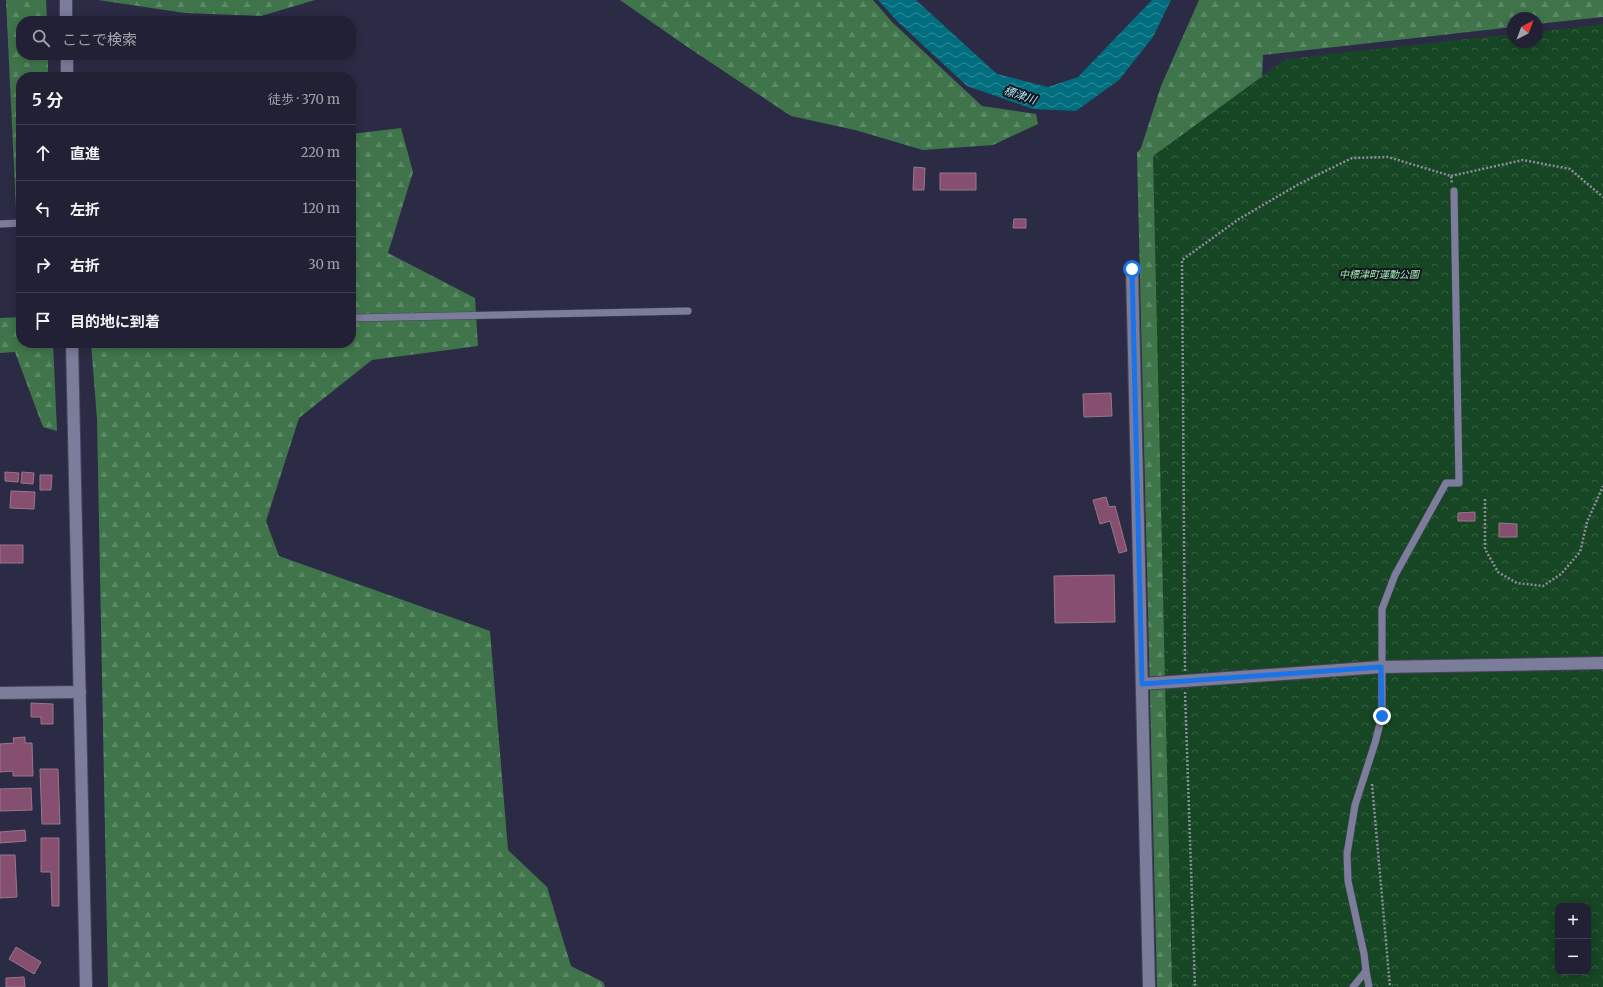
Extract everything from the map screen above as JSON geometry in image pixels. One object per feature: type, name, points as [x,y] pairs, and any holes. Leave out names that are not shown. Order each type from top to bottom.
[{"type":"street","points":[[66,0],[66,16]]},
{"type":"street","points":[[67,60],[67,72]]},
{"type":"street","points":[[1132,269],[1149,987]]},
{"type":"street","points":[[72,348],[86,987]]},
{"type":"street","points":[[1142,684],[1381,667],[1603,663]]},
{"type":"street","points":[[0,693],[80,692]]},
{"type":"lane","points":[[1369,987],[1364,954],[1348,880],[1347,854],[1355,805],[1382,716],[1382,609],[1395,575],[1446,484],[1459,483],[1454,191]]},
{"type":"lane","points":[[0,224],[16,223]]},
{"type":"lane","points":[[356,318],[688,311]]},
{"type":"lane","points":[[1353,987],[1366,971]]},
{"type":"path","points":[[1195,987],[1185,682],[1182,260],[1245,216],[1300,184],[1352,158],[1388,157],[1451,176],[1523,160],[1570,169],[1603,197]]},
{"type":"path","points":[[1451,176],[1454,191]]},
{"type":"path","points":[[1485,499],[1485,549],[1498,572],[1517,583],[1543,586],[1561,574],[1580,552],[1587,522],[1603,486]]},
{"type":"path","points":[[1372,782],[1390,987]]},
{"type":"green space","points":[[6,0],[46,0],[47,16],[16,16],[16,60],[48,60],[48,72],[16,72],[16,209]]},
{"type":"green space","points":[[98,0],[315,0],[261,16],[185,13]]},
{"type":"green space","points":[[620,0],[873,0],[892,22],[982,106],[1036,114],[1038,124],[993,145],[923,150],[855,130],[791,116]]},
{"type":"green space","points":[[1199,0],[1603,0],[1603,17],[1543,23],[1543,12],[1507,12],[1507,28],[1263,55],[1254,263],[1191,987],[1157,987],[1137,153],[1141,148],[1161,86]]},
{"type":"green space","name":"中標津町運動公園","points":[[1603,24],[1603,987],[1172,987],[1153,156],[1286,59],[1507,35],[1507,48],[1543,48],[1543,31]]},
{"type":"green space","points":[[401,128],[413,172],[388,253],[475,298],[478,346],[372,360],[299,418],[266,521],[279,556],[490,631],[508,850],[547,887],[571,966],[603,982],[605,987],[108,987],[97,419],[91,348],[356,348],[356,133]]},
{"type":"green space","points":[[16,317],[16,348],[53,348],[57,431],[43,427],[15,352],[0,353],[0,318]]},
{"type":"water","name":"標津川","points":[[878,0],[916,0],[997,74],[1048,87],[1078,77],[1152,0],[1171,0],[1153,37],[1119,80],[1076,111],[1033,109],[967,86],[897,21]]},
{"type":"building","points":[[914,167],[925,168],[924,190],[913,190]]},
{"type":"building","points":[[940,173],[976,173],[976,190],[940,190]]},
{"type":"building","points":[[1014,219],[1026,219],[1026,228],[1013,228]]},
{"type":"building","points":[[1111,393],[1112,416],[1084,417],[1083,394]]},
{"type":"building","points":[[5,472],[19,473],[18,482],[5,481]]},
{"type":"building","points":[[22,472],[34,473],[33,484],[21,483]]},
{"type":"building","points":[[40,475],[52,475],[51,490],[40,490]]},
{"type":"building","points":[[11,491],[35,492],[34,509],[10,508]]},
{"type":"building","points":[[1106,497],[1109,507],[1115,506],[1127,551],[1119,553],[1110,521],[1100,524],[1093,500]]},
{"type":"building","points":[[1475,512],[1475,521],[1458,521],[1458,513]]},
{"type":"building","points":[[1499,523],[1517,524],[1517,537],[1499,537]]},
{"type":"building","points":[[0,545],[23,545],[23,563],[0,563]]},
{"type":"building","points":[[1114,575],[1115,622],[1055,623],[1054,576]]},
{"type":"building","points":[[31,703],[53,704],[53,724],[41,724],[41,717],[31,717]]},
{"type":"building","points":[[25,737],[25,743],[32,743],[33,776],[13,776],[13,771],[0,772],[0,744],[14,743],[13,738]]},
{"type":"building","points":[[40,769],[58,769],[60,824],[42,824]]},
{"type":"building","points":[[31,788],[32,810],[0,811],[0,789]]},
{"type":"building","points":[[25,830],[26,841],[0,843],[0,832]]},
{"type":"building","points":[[41,838],[59,838],[59,906],[52,906],[51,872],[41,872]]},
{"type":"building","points":[[0,855],[15,855],[17,897],[0,898]]},
{"type":"building","points":[[16,947],[41,962],[34,974],[9,959]]},
{"type":"building","points":[[24,977],[25,987],[6,987],[6,978]]},
{"type":"route","points":[[1132,269],[1142,684],[1381,667],[1382,716]]}]
